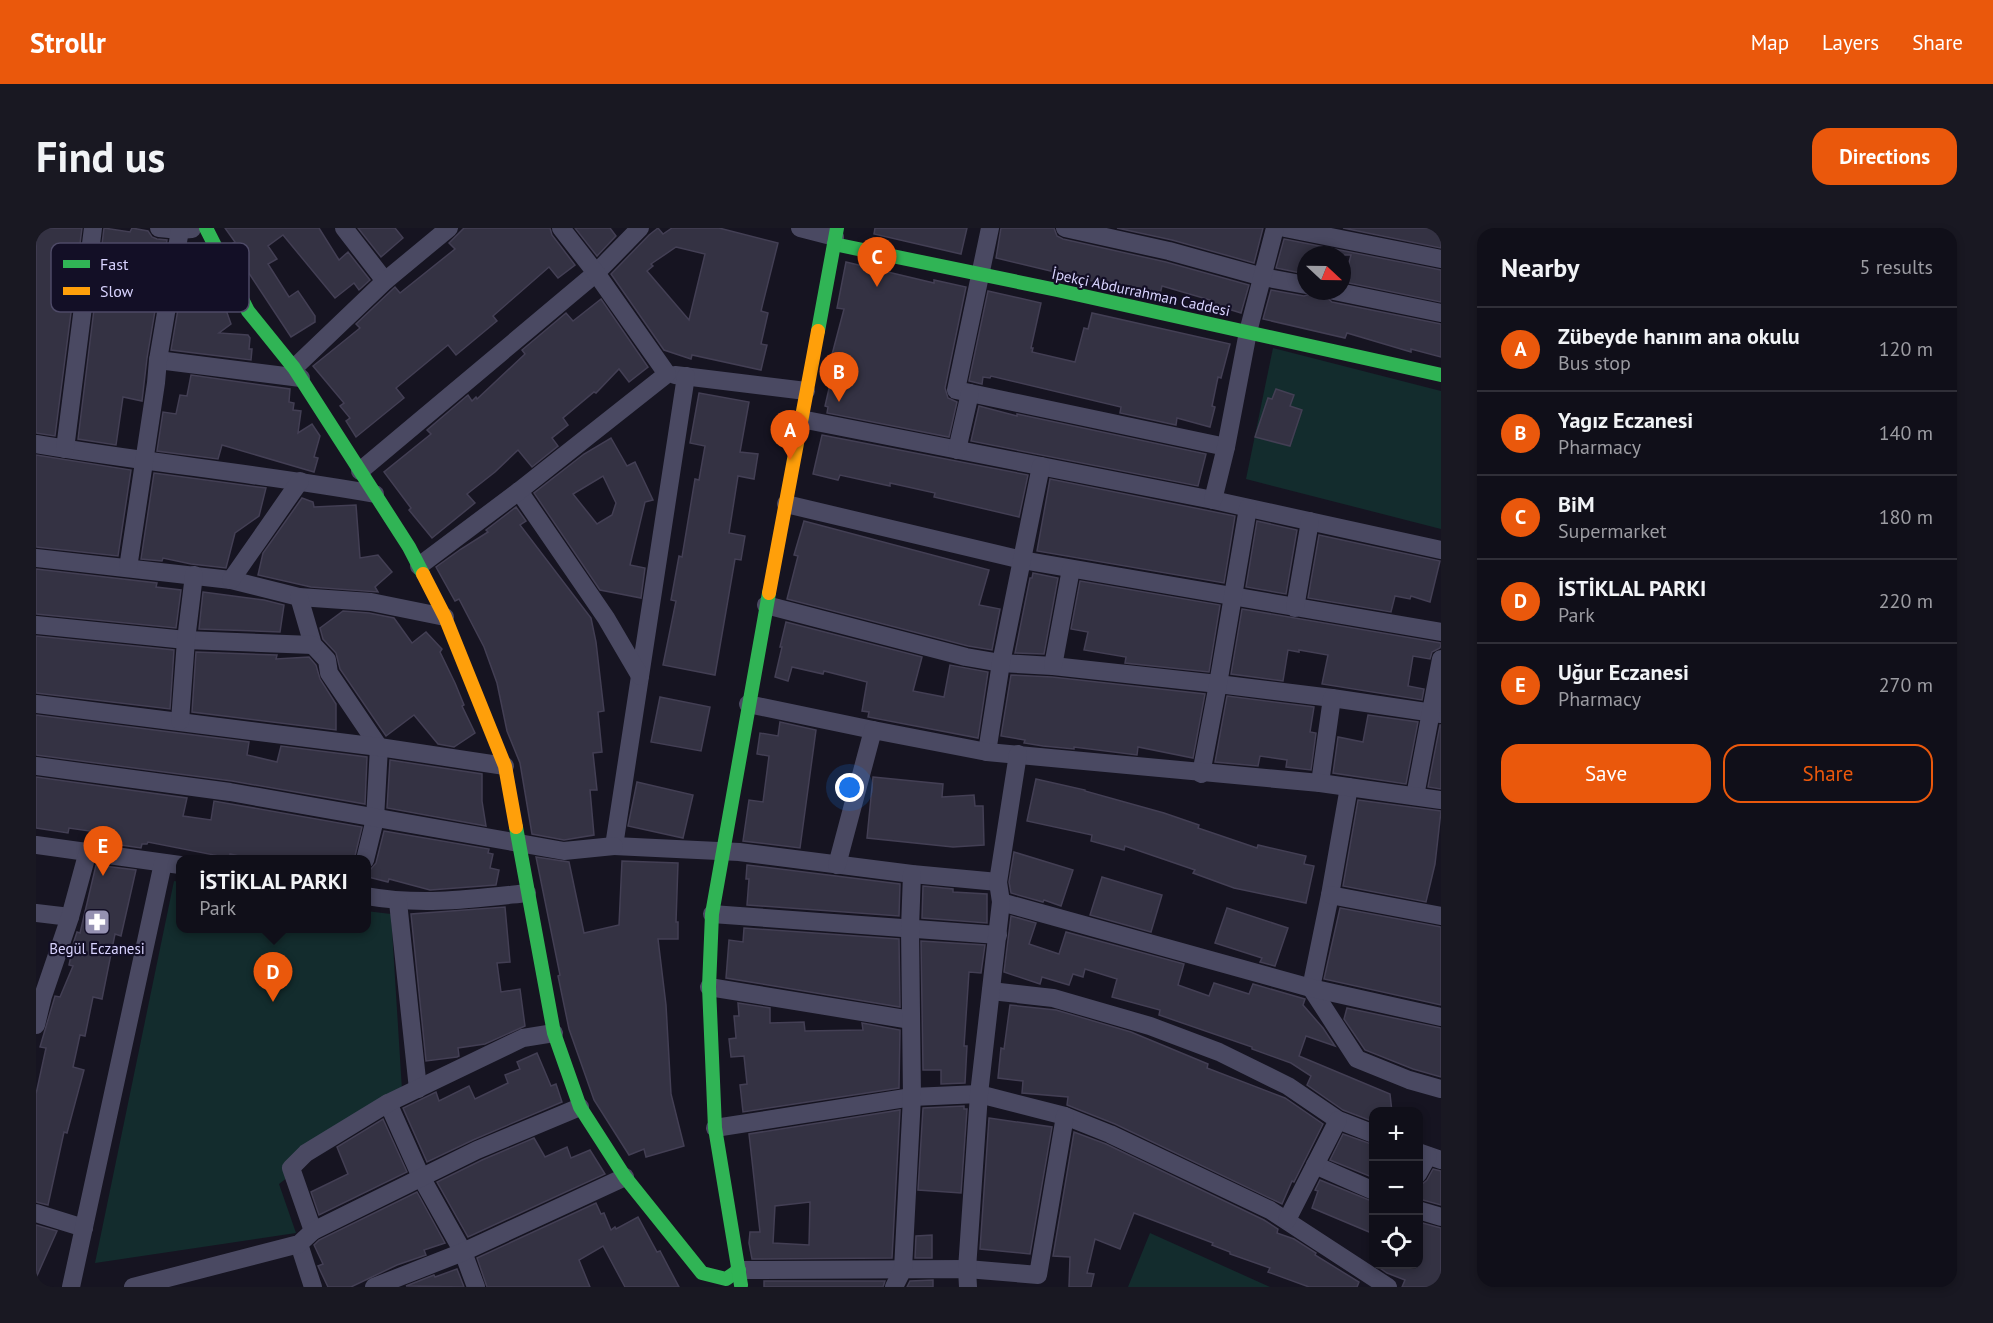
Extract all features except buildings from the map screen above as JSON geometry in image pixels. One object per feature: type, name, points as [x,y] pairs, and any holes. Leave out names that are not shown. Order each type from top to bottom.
[{"type":"street","points":[[91,243],[93,228]]},
{"type":"street","points":[[159,228],[188,229]]},
{"type":"street","points":[[206,228],[214,243]]},
{"type":"street","points":[[344,228],[386,281]]},
{"type":"street","points":[[298,373],[386,281],[449,228]]},
{"type":"street","points":[[561,228],[596,273],[667,374]]},
{"type":"street","points":[[360,471],[596,273],[640,228]]},
{"type":"street","points":[[740,1279],[715,1128],[709,987],[712,914],[721,852],[835,236],[800,228]]},
{"type":"street","points":[[990,228],[956,390],[1226,447]]},
{"type":"street","points":[[1065,228],[1169,250],[1263,277],[1297,283]]},
{"type":"street","points":[[1213,500],[1226,447],[1248,332],[1275,228]]},
{"type":"street","points":[[1285,228],[1441,259]]},
{"type":"street","name":"İpekçi Abdurrahman Caddesi","points":[[835,236],[980,274],[1441,375]]},
{"type":"street","points":[[1351,294],[1441,313]]},
{"type":"street","points":[[65,449],[82,312]]},
{"type":"street","points":[[128,568],[158,360],[169,312]]},
{"type":"street","points":[[249,312],[298,373],[409,547],[445,617],[505,766],[526,893],[554,1033],[580,1107],[625,1177],[702,1273],[726,1279],[903,1269],[968,1278],[1038,1275],[1065,1116]]},
{"type":"street","points":[[158,360],[298,373]]},
{"type":"street","points":[[419,566],[519,492],[667,374],[806,391]]},
{"type":"street","points":[[614,846],[686,376]]},
{"type":"street","points":[[957,450],[970,393]]},
{"type":"street","points":[[801,419],[1213,500],[1441,550]]},
{"type":"street","points":[[36,444],[143,461],[300,481],[375,494]]},
{"type":"street","points":[[987,752],[1001,663],[1041,466]]},
{"type":"street","points":[[231,580],[300,481]]},
{"type":"street","points":[[519,492],[606,618],[640,676]]},
{"type":"street","points":[[786,504],[1022,560],[1441,632]]},
{"type":"street","points":[[1201,774],[1248,508]]},
{"type":"street","points":[[1294,608],[1310,521]]},
{"type":"street","points":[[36,558],[231,580],[299,597],[371,602],[445,617]]},
{"type":"street","points":[[1053,666],[1071,569]]},
{"type":"street","points":[[180,721],[194,575]]},
{"type":"street","points":[[299,597],[313,645],[327,660],[328,673],[380,747],[375,819],[366,855]]},
{"type":"street","points":[[766,605],[966,657],[1001,663],[1053,666],[1218,684],[1435,713]]},
{"type":"street","points":[[36,625],[186,640],[313,645]]},
{"type":"street","points":[[1415,796],[1435,713],[1441,659]]},
{"type":"street","points":[[1320,783],[1332,698]]},
{"type":"street","points":[[36,704],[380,747],[505,766]]},
{"type":"street","points":[[748,704],[987,752],[1201,774],[1320,783],[1441,800]]},
{"type":"street","points":[[837,865],[873,730]]},
{"type":"street","points":[[968,1278],[979,1094],[1001,902],[998,882],[1018,754]]},
{"type":"street","points":[[36,766],[230,792],[564,851],[614,846],[739,852],[912,874],[998,882]]},
{"type":"street","points":[[1349,787],[1311,988],[1357,1059],[1409,1080],[1441,1089]]},
{"type":"street","points":[[36,845],[172,864],[71,1287]]},
{"type":"street","points":[[36,1025],[88,851]]},
{"type":"street","points":[[894,1287],[903,1269],[912,1097],[910,928],[912,874]]},
{"type":"street","points":[[371,897],[398,902],[450,902],[526,893]]},
{"type":"street","points":[[1330,895],[1441,916]]},
{"type":"street","points":[[398,902],[418,1089]]},
{"type":"street","points":[[1001,902],[1311,988],[1441,1017]]},
{"type":"street","points":[[36,913],[70,917]]},
{"type":"street","points":[[712,914],[998,935]]},
{"type":"street","points":[[709,987],[911,1020]]},
{"type":"street","points":[[991,991],[1053,998],[1150,1026],[1219,1052],[1288,1086],[1338,1120],[1369,1132]]},
{"type":"street","points":[[313,1231],[291,1168],[306,1153],[388,1103],[523,1038],[554,1033]]},
{"type":"street","points":[[715,1128],[912,1097],[979,1094],[1065,1116],[1110,1134],[1270,1210],[1381,1277]]},
{"type":"street","points":[[388,1103],[421,1177],[463,1252],[476,1287]]},
{"type":"street","points":[[133,1287],[299,1244],[313,1231],[421,1177],[477,1150],[580,1107]]},
{"type":"street","points":[[1287,1220],[1338,1120]]},
{"type":"street","points":[[1315,1165],[1369,1189]]},
{"type":"street","points":[[374,1287],[394,1283],[625,1177]]},
{"type":"street","points":[[1423,1211],[1441,1217]]},
{"type":"street","points":[[36,1213],[84,1228]]},
{"type":"street","points":[[299,1244],[313,1287]]},
{"type":"green space","points":[[1273,348],[1441,391],[1441,529],[1246,479]]},
{"type":"green space","points":[[174,881],[176,881],[176,933],[371,933],[371,912],[391,914],[402,1090],[279,1184],[296,1233],[95,1263]]},
{"type":"green space","points":[[1150,1233],[1270,1287],[1128,1287]]},
{"type":"traffic: fast","points":[[206,228],[214,243]]},
{"type":"traffic: fast","points":[[818,331],[837,228]]},
{"type":"traffic: fast","points":[[834,244],[1057,290],[1441,375]]},
{"type":"traffic: fast","points":[[249,312],[294,368],[409,547],[423,574]]},
{"type":"traffic: fast","points":[[741,1285],[715,1128],[709,987],[712,914],[769,593]]},
{"type":"traffic: fast","points":[[516,827],[554,1033],[580,1107],[625,1177],[702,1273],[726,1279],[739,1270]]},
{"type":"traffic: slow","points":[[769,593],[818,331]]},
{"type":"traffic: slow","points":[[423,574],[445,617],[505,766],[516,827]]},
{"type":"place","name":"BiM","points":[[877,287]]},
{"type":"place","name":"Yagız Eczanesi","points":[[839,402]]},
{"type":"place","name":"Zübeyde hanım ana okulu","points":[[790,460]]},
{"type":"place","name":"Uğur Eczanesi","points":[[103,876]]},
{"type":"place","name":"Begül Eczanesi","points":[[97,922]]},
{"type":"place","name":"İSTİKLAL PARKI","points":[[273,1002]]}]
